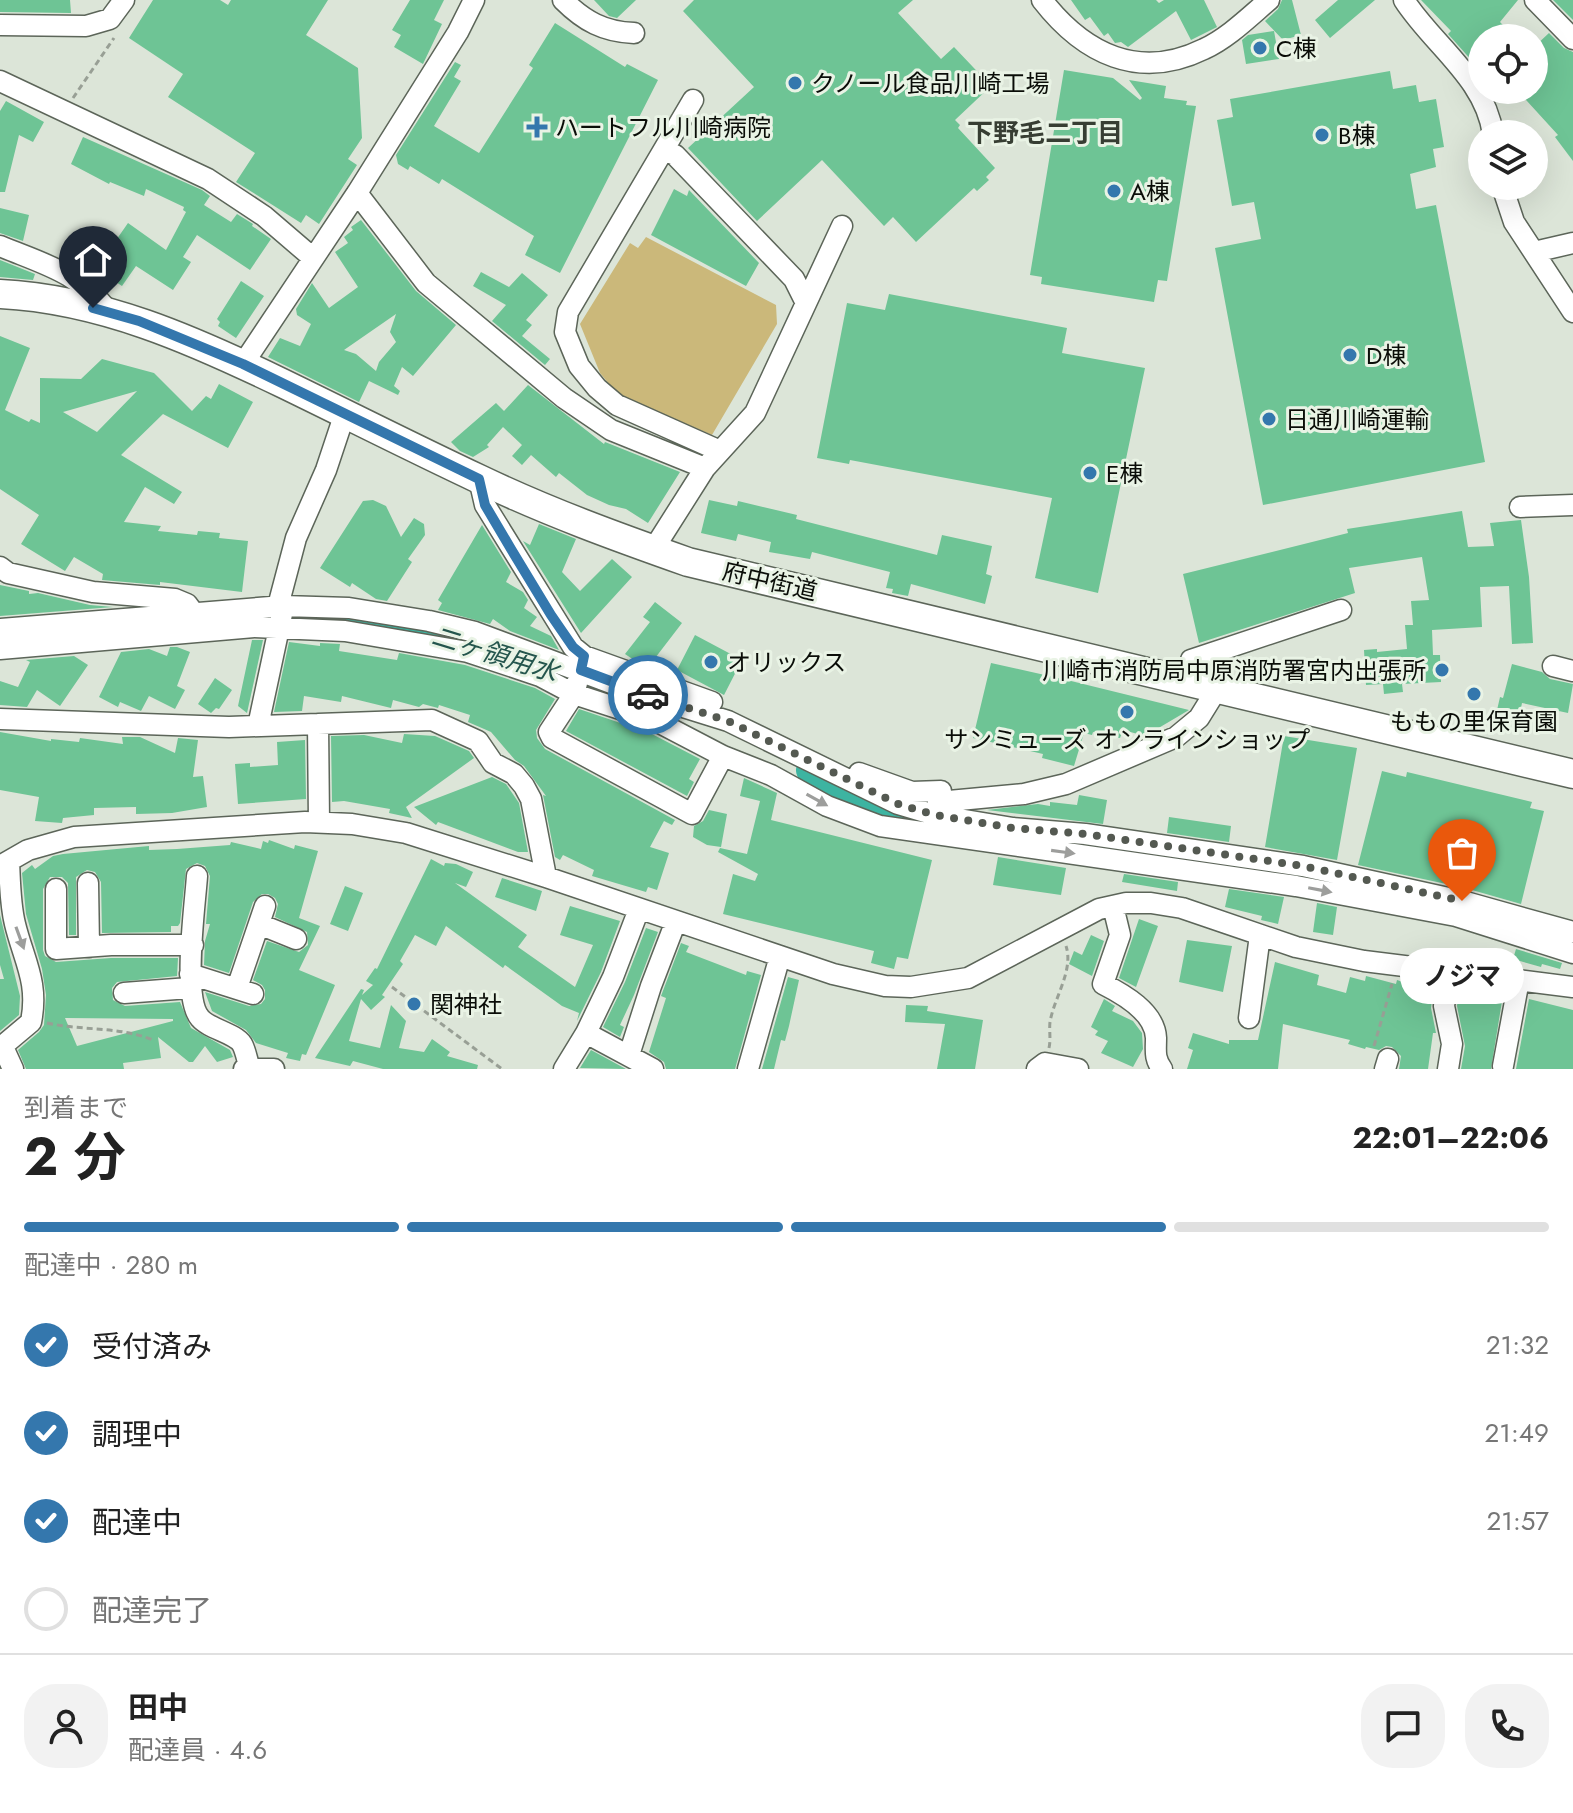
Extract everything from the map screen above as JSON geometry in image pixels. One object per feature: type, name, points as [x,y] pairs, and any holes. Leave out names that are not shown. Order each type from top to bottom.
[{"type":"highway","name":"府中街道","points":[[0,294],[76,304],[172,334],[243,364],[570,520],[653,550],[708,566],[1573,774]]},
{"type":"street","points":[[0,25],[86,26],[110,19],[124,0]]},
{"type":"street","points":[[243,364],[357,193],[458,32],[474,0]]},
{"type":"street","points":[[1042,0],[1071,33],[1098,52],[1121,60],[1150,63],[1175,61],[1207,48],[1269,0]]},
{"type":"street","points":[[1404,0],[1475,86],[1486,104],[1490,120]]},
{"type":"street","points":[[1535,0],[1573,39]]},
{"type":"street","points":[[577,4],[612,33],[634,33]]},
{"type":"street","points":[[0,81],[208,179],[264,216],[313,258]]},
{"type":"street","points":[[693,100],[568,312],[565,332],[579,366],[597,388],[617,405],[720,451]]},
{"type":"street","points":[[664,150],[675,155],[794,279],[806,303]]},
{"type":"street","points":[[357,193],[426,283],[564,398],[611,430],[705,468]]},
{"type":"street","points":[[1507,200],[1514,222],[1573,312]]},
{"type":"street","points":[[653,550],[705,468],[755,413],[842,226]]},
{"type":"street","points":[[1534,252],[1573,243]]},
{"type":"street","points":[[0,246],[77,279],[93,292],[109,312]]},
{"type":"street","points":[[258,726],[296,538],[326,470],[345,413]]},
{"type":"street","points":[[479,479],[485,505],[573,647],[579,676],[549,732],[552,738],[692,814],[723,756]]},
{"type":"street","points":[[1520,507],[1573,505]]},
{"type":"street","points":[[4,570],[93,592],[175,599],[187,604],[193,612]]},
{"type":"street","points":[[0,629],[193,612],[281,615],[349,608],[429,621],[475,632],[579,676],[728,721],[898,804],[935,815],[1303,866],[1462,901],[1573,932]]},
{"type":"street","points":[[1186,682],[1191,660],[1341,610]]},
{"type":"street","points":[[0,649],[230,629],[281,615]]},
{"type":"street","points":[[579,676],[723,756],[771,775],[827,806],[880,826],[1310,888],[1456,916],[1573,953]]},
{"type":"street","points":[[579,676],[715,703],[841,766],[912,792],[940,796],[1024,794],[1066,784],[1176,737],[1199,718],[1217,689]]},
{"type":"street","points":[[0,719],[229,727],[432,720],[478,741],[493,763],[514,774],[531,799],[546,877]]},
{"type":"street","points":[[318,724],[319,822]]},
{"type":"street","points":[[13,1069],[2,1048],[32,1020],[33,979],[15,924],[4,863],[28,850],[74,837],[319,822],[390,829],[546,877],[860,982],[885,986],[911,987],[968,978],[1099,909],[1126,903],[1151,903],[1182,908],[1296,947],[1398,965],[1573,987]]},
{"type":"street","points":[[197,876],[190,981],[195,1012],[203,1022],[242,1044],[247,1068],[274,1069]]},
{"type":"street","points":[[88,883],[89,947]]},
{"type":"street","points":[[56,889],[56,949],[193,945]]},
{"type":"street","points":[[1113,906],[1120,935],[1103,984],[1125,995],[1151,1023],[1156,1035],[1154,1050],[1162,1069]]},
{"type":"street","points":[[564,1069],[586,1033],[613,977],[639,909]]},
{"type":"street","points":[[124,993],[190,981],[245,991],[262,915],[296,939]]},
{"type":"street","points":[[629,1055],[676,921]]},
{"type":"street","points":[[1249,1018],[1260,935]]},
{"type":"street","points":[[748,1069],[780,956]]},
{"type":"street","points":[[1448,1069],[1452,1044],[1444,1006],[1449,971]]},
{"type":"street","points":[[1503,1066],[1519,980]]},
{"type":"street","points":[[586,1033],[653,1069]]},
{"type":"street","points":[[1041,1066],[1078,1069]]},
{"type":"path","points":[[65,111],[87,74],[118,33]]},
{"type":"path","points":[[1041,1066],[1050,1044],[1050,1021],[1062,988],[1069,953],[1060,928]]},
{"type":"path","points":[[1386,1064],[1372,1053],[1398,965]]},
{"type":"path","points":[[392,987],[502,1069]]},
{"type":"path","points":[[32,1020],[74,1029],[116,1029],[153,1040]]},
{"type":"shaded area","points":[[646,237],[776,305],[777,324],[712,435],[618,395],[600,373],[580,324],[630,243],[638,248]]},
{"type":"building","points":[[0,0],[70,0],[71,13],[0,12]]},
{"type":"building","points":[[153,0],[220,0],[228,5],[231,0],[328,0],[306,35],[358,68],[362,138],[348,159],[357,165],[319,224],[306,215],[301,223],[236,182],[255,153],[168,97],[183,74],[129,38]]},
{"type":"building","points":[[410,0],[444,0],[434,20],[442,24],[423,64],[394,47],[401,35],[392,30]]},
{"type":"building","points":[[594,0],[636,0],[617,18],[609,16]]},
{"type":"building","points":[[694,0],[913,0],[898,13],[941,59],[954,47],[991,86],[955,120],[960,125],[958,128],[995,168],[986,177],[989,180],[977,191],[974,188],[916,242],[893,217],[884,226],[822,160],[757,221],[688,148],[754,87],[683,11]]},
{"type":"building","points":[[1071,0],[1156,0],[1159,3],[1164,0],[1204,0],[1217,27],[1191,40],[1176,11],[1128,47],[1121,42],[1115,43],[1108,33],[1104,36],[1090,17],[1085,20]]},
{"type":"building","points":[[1282,0],[1292,0],[1301,35],[1283,40],[1265,21],[1278,9]]},
{"type":"building","points":[[1338,0],[1375,0],[1330,38],[1315,20]]},
{"type":"building","points":[[1421,0],[1518,0],[1500,22],[1502,24],[1468,24],[1468,56],[1448,34],[1451,31]]},
{"type":"building","points":[[1553,0],[1573,0],[1573,20]]},
{"type":"building","points":[[555,23],[625,67],[627,64],[658,80],[560,273],[525,255],[534,236],[442,179],[439,184],[410,166],[408,170],[398,164],[396,155],[455,62],[461,65],[454,77],[461,81],[434,126],[479,153],[533,68],[529,65]]},
{"type":"building","name":"C棟","points":[[1274,31],[1279,59],[1246,64],[1242,40],[1248,35]]},
{"type":"building","points":[[1548,34],[1573,52],[1573,161],[1555,137],[1558,135],[1548,120],[1544,120],[1530,104],[1548,104]]},
{"type":"building","name":"A棟","points":[[1064,70],[1113,78],[1140,100],[1142,98],[1129,80],[1166,86],[1164,98],[1187,101],[1186,105],[1196,106],[1167,281],[1158,280],[1154,302],[1041,284],[1042,277],[1030,275]]},
{"type":"building","name":"D棟","points":[[1390,71],[1393,89],[1416,85],[1419,102],[1436,99],[1444,147],[1433,149],[1436,167],[1410,174],[1416,209],[1436,205],[1485,462],[1263,505],[1215,248],[1261,239],[1254,202],[1232,206],[1217,120],[1233,117],[1230,99]]},
{"type":"building","points":[[6,101],[44,122],[33,142],[19,135],[5,192],[0,192],[0,111]]},
{"type":"building","points":[[83,137],[202,190],[210,196],[204,205],[231,222],[237,214],[271,239],[250,270],[197,235],[183,257],[191,262],[173,290],[136,266],[122,286],[96,269],[128,223],[166,250],[186,212],[184,207],[146,189],[144,196],[109,184],[71,164]]},
{"type":"building","points":[[674,189],[687,196],[689,190],[759,263],[746,286],[651,235]]},
{"type":"building","points":[[0,208],[29,215],[23,241],[0,233]]},
{"type":"building","points":[[361,220],[416,291],[456,325],[413,376],[402,367],[394,386],[400,391],[398,395],[369,381],[359,402],[268,357],[280,338],[300,346],[311,324],[297,315],[296,309],[312,283],[329,308],[358,287],[335,252],[348,243],[344,237],[353,230],[351,227]],"holes":[[[396,314],[390,332],[396,342],[379,362],[376,371],[356,354],[344,350]]]},
{"type":"building","points":[[0,260],[35,274],[33,280],[0,277]]},
{"type":"building","points":[[481,272],[509,287],[522,273],[548,295],[526,320],[532,325],[522,336],[550,359],[545,365],[492,321],[506,305],[473,286]]},
{"type":"building","points":[[241,281],[264,296],[236,338],[218,326],[220,322],[217,319]]},
{"type":"building","points":[[889,294],[1067,328],[1062,353],[1145,368],[1098,593],[1035,578],[1052,498],[850,460],[849,464],[817,458],[847,303],[885,310]]},
{"type":"building","points":[[0,336],[30,348],[5,410],[29,422],[31,419],[40,423],[40,378],[81,379],[102,359],[154,373],[192,411],[206,396],[211,399],[219,384],[253,402],[228,448],[163,414],[121,455],[182,492],[174,504],[145,487],[124,522],[161,526],[158,531],[197,535],[198,531],[220,533],[219,538],[248,541],[242,592],[160,582],[160,585],[102,580],[103,574],[74,557],[65,571],[21,544],[39,515],[0,489]],"holes":[[[137,391],[97,432],[63,412]]]},
{"type":"building","points":[[528,385],[604,444],[680,472],[648,523],[626,509],[587,495],[559,473],[556,477],[531,455],[522,465],[512,456],[522,445],[503,427],[487,445],[489,447],[473,457],[451,442],[496,403],[504,411]]},
{"type":"building","points":[[373,500],[386,506],[401,537],[414,518],[424,524],[425,535],[408,559],[412,562],[387,601],[376,599],[352,583],[350,587],[320,568],[363,501]]},
{"type":"building","points":[[709,500],[737,506],[738,501],[797,515],[796,519],[937,555],[942,535],[992,546],[986,574],[992,576],[985,604],[911,584],[908,596],[892,593],[893,589],[886,588],[890,572],[812,552],[810,559],[769,552],[771,542],[738,534],[736,541],[701,533]]},
{"type":"building","points":[[1462,511],[1468,547],[1494,546],[1490,523],[1521,520],[1529,577],[1533,643],[1512,644],[1509,586],[1480,587],[1482,627],[1432,630],[1433,655],[1440,655],[1441,682],[1402,684],[1403,692],[1384,694],[1383,684],[1366,685],[1364,650],[1407,649],[1405,625],[1413,625],[1411,601],[1429,600],[1422,557],[1349,568],[1355,593],[1199,643],[1183,574],[1348,533],[1347,529]]},
{"type":"building","points":[[539,524],[576,539],[562,572],[580,591],[612,559],[632,577],[581,633],[523,541],[530,545]]},
{"type":"building","points":[[482,525],[511,572],[506,582],[523,592],[528,600],[524,608],[537,617],[530,626],[551,636],[559,650],[510,631],[493,619],[490,624],[438,610],[442,603],[438,600]]},
{"type":"building","points":[[0,585],[29,591],[29,594],[113,607],[0,616]]},
{"type":"building","points":[[655,602],[682,623],[649,666],[625,654],[650,622],[643,617]]},
{"type":"building","points":[[695,635],[742,660],[724,695],[677,670]]},
{"type":"building","points":[[252,640],[263,640],[247,713],[238,706]]},
{"type":"building","points":[[289,642],[320,646],[320,643],[340,644],[339,651],[397,660],[399,653],[465,665],[535,688],[555,699],[536,730],[537,738],[545,749],[675,820],[672,825],[664,821],[650,847],[669,853],[657,890],[648,887],[646,892],[592,876],[594,870],[563,855],[560,860],[555,857],[543,795],[546,796],[524,766],[491,732],[468,722],[470,715],[439,705],[438,708],[423,704],[419,707],[393,700],[391,708],[342,696],[341,702],[304,696],[302,711],[274,712]]},
{"type":"building","points":[[170,647],[190,652],[177,686],[185,690],[175,709],[149,696],[141,711],[120,702],[118,707],[99,697],[121,652],[149,649],[167,656]]},
{"type":"building","points":[[74,656],[88,665],[60,706],[37,690],[27,707],[0,705],[0,681],[18,687],[30,662],[26,660]]},
{"type":"building","points":[[991,663],[1189,710],[1145,736],[1123,730],[1120,738],[1084,733],[1074,766],[1042,758],[1043,754],[973,738]]},
{"type":"building","points":[[1512,664],[1542,672],[1550,679],[1573,684],[1568,713],[1522,703],[1518,723],[1495,719]]},
{"type":"building","points":[[215,678],[232,690],[219,709],[211,713],[198,704]]},
{"type":"building","points":[[579,709],[650,733],[700,759],[689,779],[694,782],[687,796],[566,731]]},
{"type":"building","points":[[0,732],[51,741],[79,742],[80,738],[123,744],[122,737],[140,737],[175,753],[178,738],[198,740],[193,777],[203,776],[207,807],[172,813],[136,814],[136,807],[94,808],[94,815],[63,818],[62,823],[35,821],[39,797],[0,790]]},
{"type":"building","points":[[404,734],[435,736],[469,751],[474,758],[406,807],[412,818],[389,813],[390,809],[344,801],[332,802],[331,736],[364,735],[402,743]]},
{"type":"building","points":[[1284,736],[1357,748],[1337,860],[1265,847]]},
{"type":"building","points":[[305,740],[306,799],[238,804],[235,764],[250,763],[250,767],[278,765],[277,742]]},
{"type":"building","points":[[1382,771],[1406,777],[1407,772],[1532,802],[1530,808],[1544,811],[1521,904],[1465,888],[1358,865]]},
{"type":"building","points":[[492,777],[506,784],[519,803],[528,852],[518,852],[438,822],[436,825],[414,807]]},
{"type":"building","points":[[744,778],[777,793],[771,820],[932,860],[908,959],[897,957],[894,969],[871,963],[874,951],[723,914],[733,874],[755,881],[758,874],[718,852],[720,848],[747,854],[760,801],[740,796]]},
{"type":"building","points":[[1079,795],[1107,800],[1103,824],[987,810],[1038,804],[1050,806],[1050,802],[1077,805]]},
{"type":"building","points":[[709,810],[727,814],[721,847],[707,845],[693,837],[694,826],[703,821]]},
{"type":"building","points":[[1169,817],[1231,826],[1229,842],[1167,833]]},
{"type":"building","points":[[269,840],[294,849],[295,845],[318,851],[299,918],[320,926],[299,970],[335,985],[306,1055],[302,1054],[300,1061],[286,1058],[288,1053],[256,1043],[246,1030],[212,1011],[205,992],[249,1006],[261,1004],[265,999],[265,990],[253,980],[267,941],[299,952],[308,945],[307,932],[275,917],[278,904],[275,898],[262,894],[253,902],[229,973],[204,965],[205,941],[210,924],[206,924],[210,876],[205,866],[197,863],[186,869],[180,923],[171,926],[171,932],[102,933],[101,882],[95,872],[87,870],[76,877],[76,935],[69,935],[68,883],[62,877],[50,877],[43,889],[43,950],[45,956],[56,962],[178,958],[177,976],[117,982],[112,988],[113,1000],[125,1006],[180,1002],[191,1028],[230,1050],[233,1057],[217,1062],[205,1046],[193,1062],[189,1062],[158,1037],[161,1058],[123,1063],[124,1069],[26,1069],[18,1050],[44,1025],[46,995],[26,914],[22,873],[32,865],[35,869],[53,856],[63,854],[149,846],[149,850],[177,849],[230,845],[231,842],[261,849],[263,841],[268,843]],"holes":[[[65,1018],[173,1019],[77,1046]]]},
{"type":"building","points":[[998,857],[1066,868],[1061,895],[993,885]]},
{"type":"building","points":[[431,859],[444,866],[445,863],[456,864],[473,872],[466,887],[455,883],[527,935],[518,947],[575,987],[593,945],[560,935],[570,906],[620,921],[601,972],[577,1021],[579,1013],[562,1006],[505,965],[503,968],[446,926],[436,946],[415,935],[400,961],[403,964],[382,995],[385,997],[371,1010],[361,999],[349,1041],[380,1048],[391,1005],[406,1021],[399,1048],[424,1052],[432,1039],[450,1052],[447,1056],[478,1065],[477,1069],[383,1069],[353,1061],[350,1066],[315,1058],[361,989],[364,990],[362,995],[373,985],[366,981],[377,969]]},
{"type":"building","points":[[1124,874],[1178,882],[1177,891],[1122,882]]},
{"type":"building","points":[[502,878],[542,891],[536,911],[495,897]]},
{"type":"building","points":[[345,886],[363,893],[348,931],[330,924]]},
{"type":"building","points":[[1229,889],[1284,897],[1278,924],[1261,920],[1262,916],[1225,907]]},
{"type":"building","points":[[1317,903],[1337,907],[1333,935],[1313,932]]},
{"type":"building","points":[[0,915],[20,996],[19,1015],[0,1031],[0,979],[4,979],[0,965]]},
{"type":"building","points":[[1139,919],[1158,926],[1136,987],[1119,978]]},
{"type":"building","points":[[646,928],[658,932],[620,1025],[624,1027],[620,1037],[603,1027]]},
{"type":"building","points":[[1091,935],[1104,941],[1092,976],[1069,964],[1074,951],[1082,955]]},
{"type":"building","points":[[1187,940],[1232,946],[1223,992],[1179,982]]},
{"type":"building","points":[[681,943],[689,946],[686,952],[746,975],[747,971],[761,975],[735,1069],[666,1069],[664,1062],[649,1052],[666,998],[661,996]]},
{"type":"building","points":[[1516,949],[1562,963],[1560,969],[1513,959]]},
{"type":"building","points":[[1275,962],[1319,975],[1317,985],[1346,993],[1350,977],[1365,981],[1366,976],[1396,984],[1397,980],[1424,989],[1424,984],[1434,986],[1431,1008],[1436,1033],[1433,1033],[1428,1069],[1399,1069],[1401,1056],[1392,1047],[1365,1049],[1348,1044],[1350,1040],[1283,1024],[1278,1069],[1187,1069],[1193,1050],[1188,1048],[1193,1033],[1229,1044],[1229,1040],[1258,1040]]},
{"type":"building","points":[[788,977],[799,980],[785,1041],[781,1040],[774,1069],[762,1069]]},
{"type":"building","points":[[1459,990],[1503,995],[1491,1069],[1461,1069],[1465,1046],[1457,1006]]},
{"type":"building","points":[[1104,999],[1115,1006],[1112,1011],[1133,1021],[1142,1033],[1143,1049],[1133,1067],[1101,1053],[1108,1041],[1095,1035],[1098,1031],[1091,1027]]},
{"type":"building","points":[[1529,999],[1573,1010],[1573,1069],[1516,1069]]},
{"type":"building","points":[[906,1005],[928,1006],[927,1011],[983,1020],[975,1069],[937,1069],[945,1024],[905,1022]]},
{"type":"building","points":[[591,1050],[626,1069],[580,1068]]},
{"type":"waterway","name":"二ヶ領用水","points":[[225,620],[307,618],[385,625],[461,641],[539,665]]},
{"type":"waterway","name":"二ヶ領用水","points":[[811,770],[877,810],[906,821],[941,826]]},
{"type":"way so far","points":[[648,695],[728,721],[898,804],[935,815],[1303,866],[1462,901]]},
{"type":"place","name":"C棟","points":[[1260,48]]},
{"type":"place","name":"クノール食品川崎工場","points":[[795,83]]},
{"type":"place","name":"ハートフル川崎病院","points":[[537,127]]},
{"type":"place","name":"B棟","points":[[1322,135]]},
{"type":"place","name":"A棟","points":[[1114,191]]},
{"type":"place","name":"D棟","points":[[1350,355]]},
{"type":"place","name":"日通川崎運輸","points":[[1269,419]]},
{"type":"place","name":"E棟","points":[[1090,473]]},
{"type":"place","name":"オリックス","points":[[711,662]]},
{"type":"place","name":"川崎市消防局中原消防署宮内出張所","points":[[1442,670]]},
{"type":"place","name":"ももの里保育園","points":[[1474,694]]},
{"type":"place","name":"サンミューズ オンラインショップ","points":[[1127,712]]},
{"type":"place","name":"ノジマ","points":[[1462,901]]},
{"type":"place","name":"関神社","points":[[414,1004]]},
{"type":"district","name":"下野毛二丁目","points":[[1045,133]]},
{"type":"route","points":[[93,308],[139,321],[243,364],[479,479],[485,505],[511,549],[551,615],[573,647],[584,656],[581,670],[648,695]]}]
